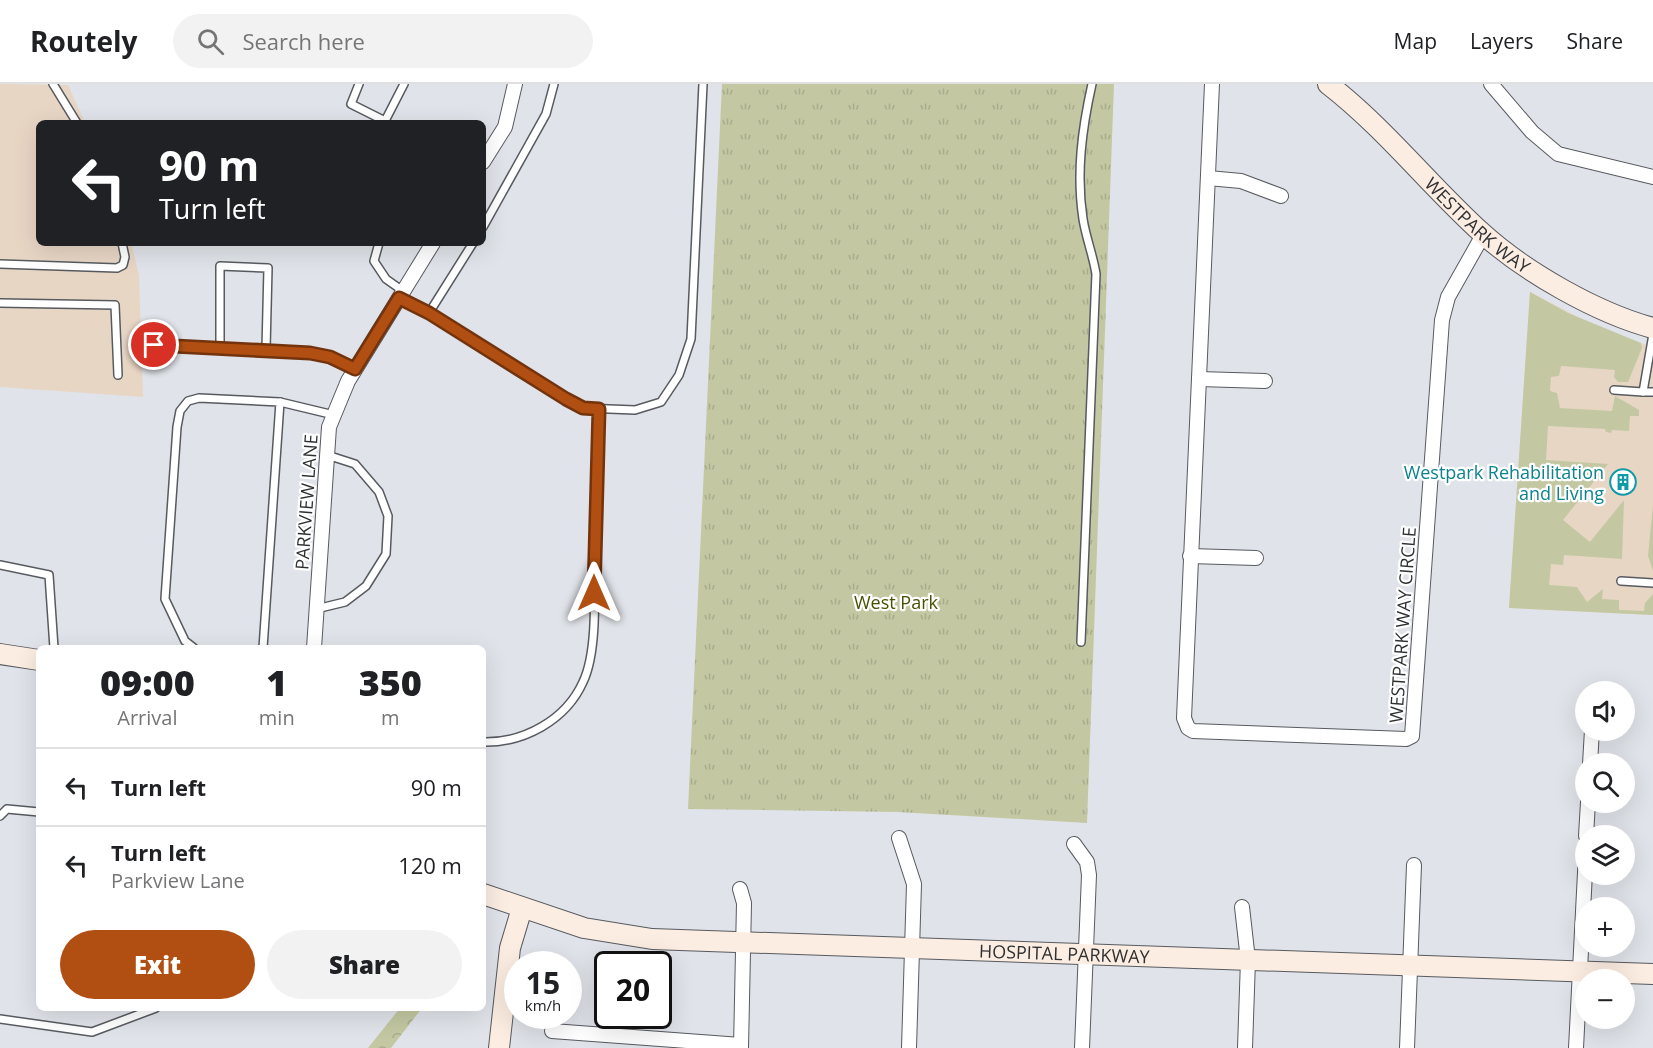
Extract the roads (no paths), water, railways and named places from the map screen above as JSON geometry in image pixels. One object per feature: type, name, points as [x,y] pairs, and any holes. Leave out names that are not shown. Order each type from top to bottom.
[{"type":"street","points":[[486,157],[504,127],[515,84]]},
{"type":"street","name":"WESTPARK WAY CIRCLE","points":[[1212,84],[1184,718],[1188,728],[1193,731],[1406,740],[1412,736],[1442,320],[1448,297],[1483,234]]},
{"type":"street","name":"WESTPARK WAY","points":[[1328,84],[1361,110],[1483,234],[1532,269],[1598,309],[1653,328]]},
{"type":"street","points":[[1491,84],[1532,132],[1558,154],[1653,177]]},
{"type":"street","points":[[1208,178],[1241,181],[1281,196]]},
{"type":"street","name":"PARKVIEW LANE","points":[[314,645],[329,427],[355,369],[431,246]]},
{"type":"street","points":[[1199,379],[1265,381]]},
{"type":"street","points":[[1190,556],[1256,558]]},
{"type":"street","points":[[0,654],[36,660]]},
{"type":"street","points":[[899,838],[914,884],[914,948],[909,1048]]},
{"type":"street","points":[[1074,844],[1086,862],[1089,875],[1082,1048]]},
{"type":"street","points":[[1407,1048],[1414,865]]},
{"type":"street","points":[[1580,969],[1584,885]]},
{"type":"street","points":[[552,1031],[741,1046],[744,903],[740,888]]},
{"type":"street","name":"HOSPITAL PARKWAY","points":[[486,895],[584,928],[652,939],[1575,971]]},
{"type":"street","points":[[1242,907],[1248,960],[1245,1048]]},
{"type":"street","points":[[499,1048],[506,976],[522,908]]},
{"type":"street","name":"HOSPITAL PARKWAY","points":[[1635,973],[1653,974]]},
{"type":"street","points":[[1576,1048],[1577,1029]]},
{"type":"lane","points":[[53,84],[75,120]]},
{"type":"lane","points":[[359,84],[351,104],[383,120]]},
{"type":"lane","points":[[386,120],[404,84]]},
{"type":"lane","points":[[486,221],[546,114],[554,84]]},
{"type":"lane","points":[[379,246],[374,261],[401,295],[566,399],[583,408],[599,409],[635,410],[661,402],[679,375],[691,339],[703,84]]},
{"type":"lane","points":[[1081,642],[1095,274],[1083,220],[1079,174],[1084,118],[1092,84]]},
{"type":"lane","points":[[0,264],[117,268],[123,266],[125,257],[123,246]]},
{"type":"lane","points":[[429,313],[471,246]]},
{"type":"lane","points":[[220,347],[220,266],[232,266],[268,268],[266,349]]},
{"type":"lane","points":[[0,303],[115,305],[118,375]]},
{"type":"lane","points":[[1643,392],[1653,334]]},
{"type":"lane","points":[[154,345],[266,349],[320,355],[355,369]]},
{"type":"lane","points":[[1614,390],[1653,392]]},
{"type":"lane","points":[[190,645],[185,641],[165,599],[180,411],[188,401],[199,398],[280,402],[334,415]]},
{"type":"lane","points":[[263,645],[280,402]]},
{"type":"lane","points":[[486,742],[496,743],[537,731],[562,713],[584,682],[594,635],[599,409]]},
{"type":"lane","points":[[316,609],[345,602],[366,586],[386,554],[388,516],[379,492],[355,464],[327,455]]},
{"type":"lane","points":[[0,565],[49,574],[54,645]]},
{"type":"lane","points":[[1621,581],[1653,583]]},
{"type":"lane","points":[[0,816],[7,809],[36,812]]},
{"type":"lane","points":[[0,1019],[92,1032],[148,1011]]},
{"type":"place","name":"Westpark Rehabilitation and Living","points":[[1623,482]]},
{"type":"park label","name":"West Park","points":[[896,602]]}]
